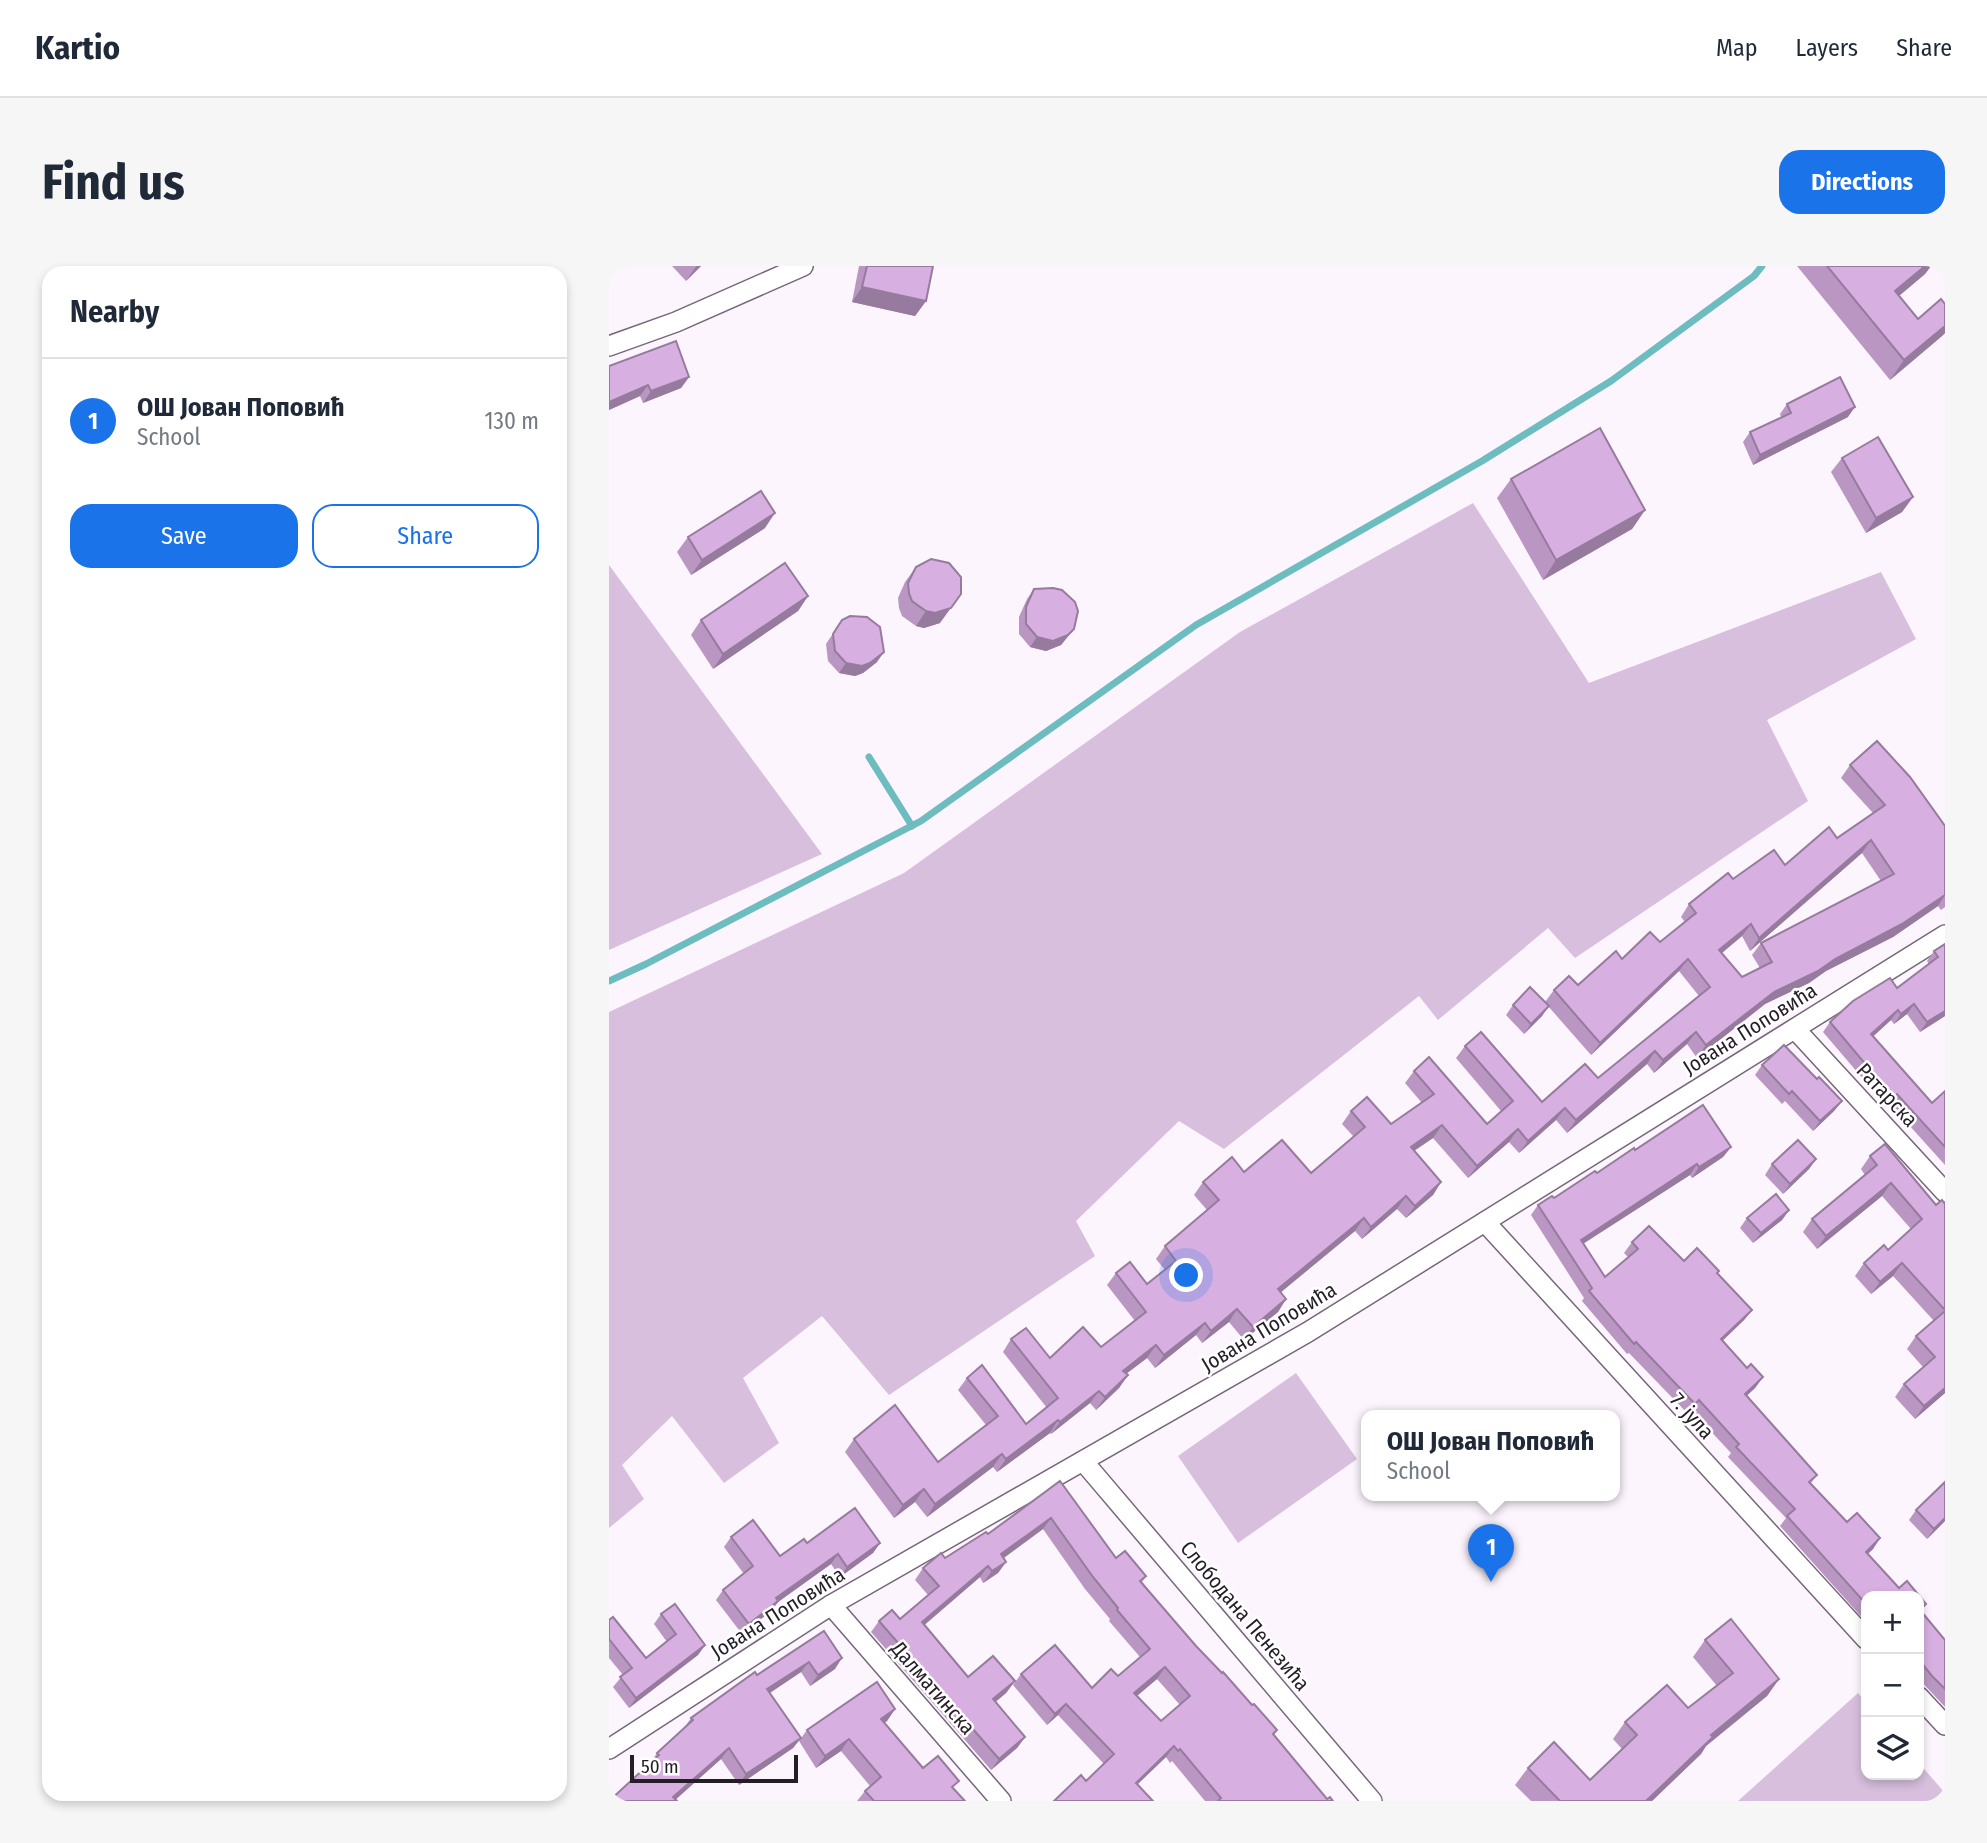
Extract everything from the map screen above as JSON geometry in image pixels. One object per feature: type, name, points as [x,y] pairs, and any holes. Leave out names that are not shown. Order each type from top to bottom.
[{"type":"street","points":[[609,346],[676,322],[797,267]]},
{"type":"street","name":"Јована Поповића","points":[[609,1748],[831,1605],[1308,1332],[1945,935]]},
{"type":"street","name":"Ратарска","points":[[1795,1029],[1945,1192]]},
{"type":"street","name":"7. јула","points":[[1485,1223],[1861,1634]]},
{"type":"street","name":"Слободана Пенезића","points":[[1083,1461],[1372,1801]]},
{"type":"street","name":"Далматинска","points":[[831,1605],[1001,1801]]},
{"type":"street","points":[[1924,1702],[1945,1725]]},
{"type":"shaded area","points":[[1473,503],[1589,683],[1881,572],[1916,639],[1767,720],[1808,801],[1575,958],[1548,928],[1438,1020],[1419,996],[1224,1149],[1179,1121],[1076,1221],[1095,1256],[889,1395],[822,1316],[743,1378],[779,1443],[724,1483],[672,1416],[622,1465],[644,1499],[609,1528],[609,1012],[904,873],[1240,632]]},
{"type":"shaded area","points":[[609,565],[822,854],[609,950]]},
{"type":"shaded area","points":[[1296,1373],[1357,1459],[1238,1543],[1178,1456]]},
{"type":"shaded area","points":[[1858,1693],[1861,1696],[1861,1780],[1924,1780],[1924,1769],[1945,1793],[1945,1801],[1738,1801]]},
{"type":"building","points":[[867,266],[933,266],[926,301],[862,287]]},
{"type":"building","points":[[1827,266],[1925,266],[1895,291],[1918,319],[1941,299],[1945,304],[1945,326],[1904,360]]},
{"type":"building","points":[[676,341],[689,377],[651,391],[648,385],[609,402],[609,366]]},
{"type":"building","points":[[1840,377],[1855,407],[1760,455],[1750,432],[1791,413],[1787,404]]},
{"type":"building","points":[[1600,428],[1645,510],[1556,560],[1511,479]]},
{"type":"building","points":[[1878,437],[1913,497],[1876,518],[1842,458]]},
{"type":"building","points":[[761,491],[775,513],[702,560],[688,537]]},
{"type":"building","points":[[931,559],[949,563],[961,577],[961,594],[951,608],[935,613],[926,611],[912,601],[908,583],[916,567]]},
{"type":"building","points":[[785,563],[808,596],[723,654],[701,620]]},
{"type":"building","points":[[1034,589],[1062,590],[1075,602],[1078,611],[1074,629],[1068,635],[1053,641],[1037,637],[1026,624],[1026,607]]},
{"type":"building","points":[[850,616],[867,617],[880,627],[884,652],[862,666],[846,663],[835,651],[833,634],[842,620]]},
{"type":"building","points":[[1877,741],[1910,777],[1945,826],[1945,895],[1902,924],[1774,992],[1706,1045],[1696,1032],[1663,1060],[1655,1051],[1576,1120],[1565,1108],[1528,1141],[1518,1129],[1477,1166],[1442,1125],[1411,1147],[1441,1182],[1415,1206],[1406,1196],[1371,1227],[1364,1218],[1278,1289],[1286,1299],[1253,1327],[1237,1309],[1211,1331],[1205,1323],[1164,1355],[1156,1345],[1123,1371],[1128,1375],[1105,1397],[1099,1391],[1060,1422],[1058,1420],[1006,1459],[1002,1454],[935,1504],[924,1489],[903,1505],[854,1439],[895,1405],[938,1462],[998,1416],[967,1378],[982,1365],[1026,1424],[1058,1398],[1011,1339],[1026,1328],[1050,1358],[1083,1327],[1101,1347],[1146,1312],[1116,1273],[1130,1262],[1147,1284],[1176,1261],[1165,1246],[1219,1200],[1203,1182],[1232,1157],[1244,1172],[1282,1140],[1311,1173],[1365,1127],[1351,1111],[1367,1097],[1391,1124],[1434,1094],[1414,1071],[1429,1057],[1487,1124],[1513,1101],[1465,1046],[1481,1032],[1542,1102],[1585,1064],[1598,1078],[1710,987],[1688,959],[1600,1043],[1554,990],[1569,976],[1578,985],[1616,951],[1622,959],[1650,932],[1660,942],[1696,913],[1689,904],[1728,873],[1733,879],[1774,850],[1785,865],[1829,827],[1837,838],[1885,805],[1850,765]],"holes":[[[1871,840],[1894,874],[1761,943],[1772,962],[1742,977],[1719,950],[1751,924],[1759,938]]]},
{"type":"building","points":[[1945,944],[1945,1011],[1927,1022],[1914,1004],[1901,1014],[1898,1010],[1871,1034],[1932,1103],[1945,1091],[1945,1147],[1897,1094],[1893,1097],[1830,1022],[1853,1001],[1890,978],[1897,988],[1938,957],[1934,951]]},
{"type":"building","points":[[1530,987],[1549,1006],[1531,1024],[1513,1005]]},
{"type":"building","points":[[1784,1045],[1842,1101],[1820,1121],[1792,1091],[1789,1094],[1762,1065]]},
{"type":"building","points":[[1703,1105],[1731,1147],[1699,1167],[1697,1164],[1581,1240],[1605,1277],[1638,1249],[1632,1242],[1649,1226],[1684,1261],[1697,1248],[1719,1271],[1717,1273],[1752,1310],[1721,1339],[1747,1368],[1751,1364],[1763,1377],[1745,1394],[1817,1475],[1809,1482],[1847,1522],[1857,1513],[1880,1538],[1866,1552],[1899,1588],[1907,1581],[1915,1591],[1861,1591],[1861,1598],[1787,1516],[1795,1509],[1736,1447],[1739,1444],[1699,1400],[1695,1404],[1636,1342],[1634,1344],[1589,1291],[1592,1288],[1538,1205],[1552,1196],[1554,1198],[1595,1171],[1597,1173],[1634,1148],[1635,1150]]},
{"type":"building","points":[[1798,1140],[1816,1159],[1790,1184],[1772,1164]]},
{"type":"building","points":[[1885,1144],[1936,1205],[1942,1200],[1945,1204],[1945,1310],[1902,1263],[1880,1282],[1864,1263],[1884,1245],[1888,1250],[1922,1219],[1891,1183],[1826,1236],[1812,1219],[1877,1165],[1870,1156]]},
{"type":"building","points":[[1776,1194],[1789,1210],[1761,1233],[1747,1218]]},
{"type":"building","points":[[1945,1311],[1945,1388],[1924,1406],[1904,1384],[1935,1357],[1916,1336]]},
{"type":"building","points":[[1060,1481],[1116,1558],[1125,1551],[1146,1576],[1140,1581],[1196,1646],[1277,1730],[1273,1734],[1327,1799],[1330,1797],[1333,1801],[1218,1801],[1221,1798],[1180,1749],[1178,1751],[1174,1746],[1136,1783],[1153,1801],[1054,1801],[1081,1775],[1086,1781],[1114,1754],[1066,1704],[1055,1714],[1021,1674],[1055,1645],[1092,1688],[1111,1669],[1118,1676],[1150,1649],[1117,1610],[1051,1518],[1001,1554],[1006,1562],[992,1571],[988,1566],[922,1622],[968,1677],[993,1656],[1015,1681],[993,1699],[1025,1737],[999,1759],[879,1621],[892,1610],[900,1619],[939,1586],[923,1568],[941,1553],[945,1558],[986,1532],[988,1534]],"holes":[[[1165,1667],[1190,1696],[1161,1721],[1134,1693]]]},
{"type":"building","points":[[1945,1482],[1945,1518],[1934,1529],[1916,1510]]},
{"type":"building","points":[[855,1508],[880,1543],[847,1567],[838,1554],[776,1598],[778,1601],[749,1624],[723,1590],[753,1566],[731,1537],[753,1520],[780,1556],[804,1539],[807,1543]]},
{"type":"building","points":[[675,1604],[705,1645],[636,1698],[620,1677],[632,1668],[609,1639],[609,1620],[613,1617],[646,1658],[676,1634],[661,1614]]},
{"type":"building","points":[[1924,1615],[1945,1640],[1945,1689],[1924,1666]]},
{"type":"building","points":[[1731,1619],[1779,1679],[1711,1735],[1713,1737],[1646,1801],[1560,1801],[1528,1768],[1554,1742],[1590,1780],[1637,1735],[1625,1722],[1667,1685],[1688,1708],[1733,1673],[1705,1640]]},
{"type":"building","points":[[824,1631],[842,1658],[818,1675],[809,1662],[767,1689],[801,1738],[746,1774],[729,1748],[673,1797],[677,1801],[609,1801],[659,1755],[657,1753],[693,1720],[691,1718],[755,1672],[757,1675]]},
{"type":"building","points":[[877,1682],[895,1709],[881,1719],[923,1768],[938,1756],[959,1781],[952,1787],[965,1801],[874,1801],[865,1791],[881,1777],[849,1739],[825,1756],[807,1730]]},
{"type":"waterway","points":[[609,981],[921,821],[1196,625],[1482,461],[1611,381],[1754,276],[1762,266]]},
{"type":"waterway","points":[[869,757],[912,826]]},
{"type":"place","name":"ОШ Јован Поповић","points":[[1491,1582]]}]
